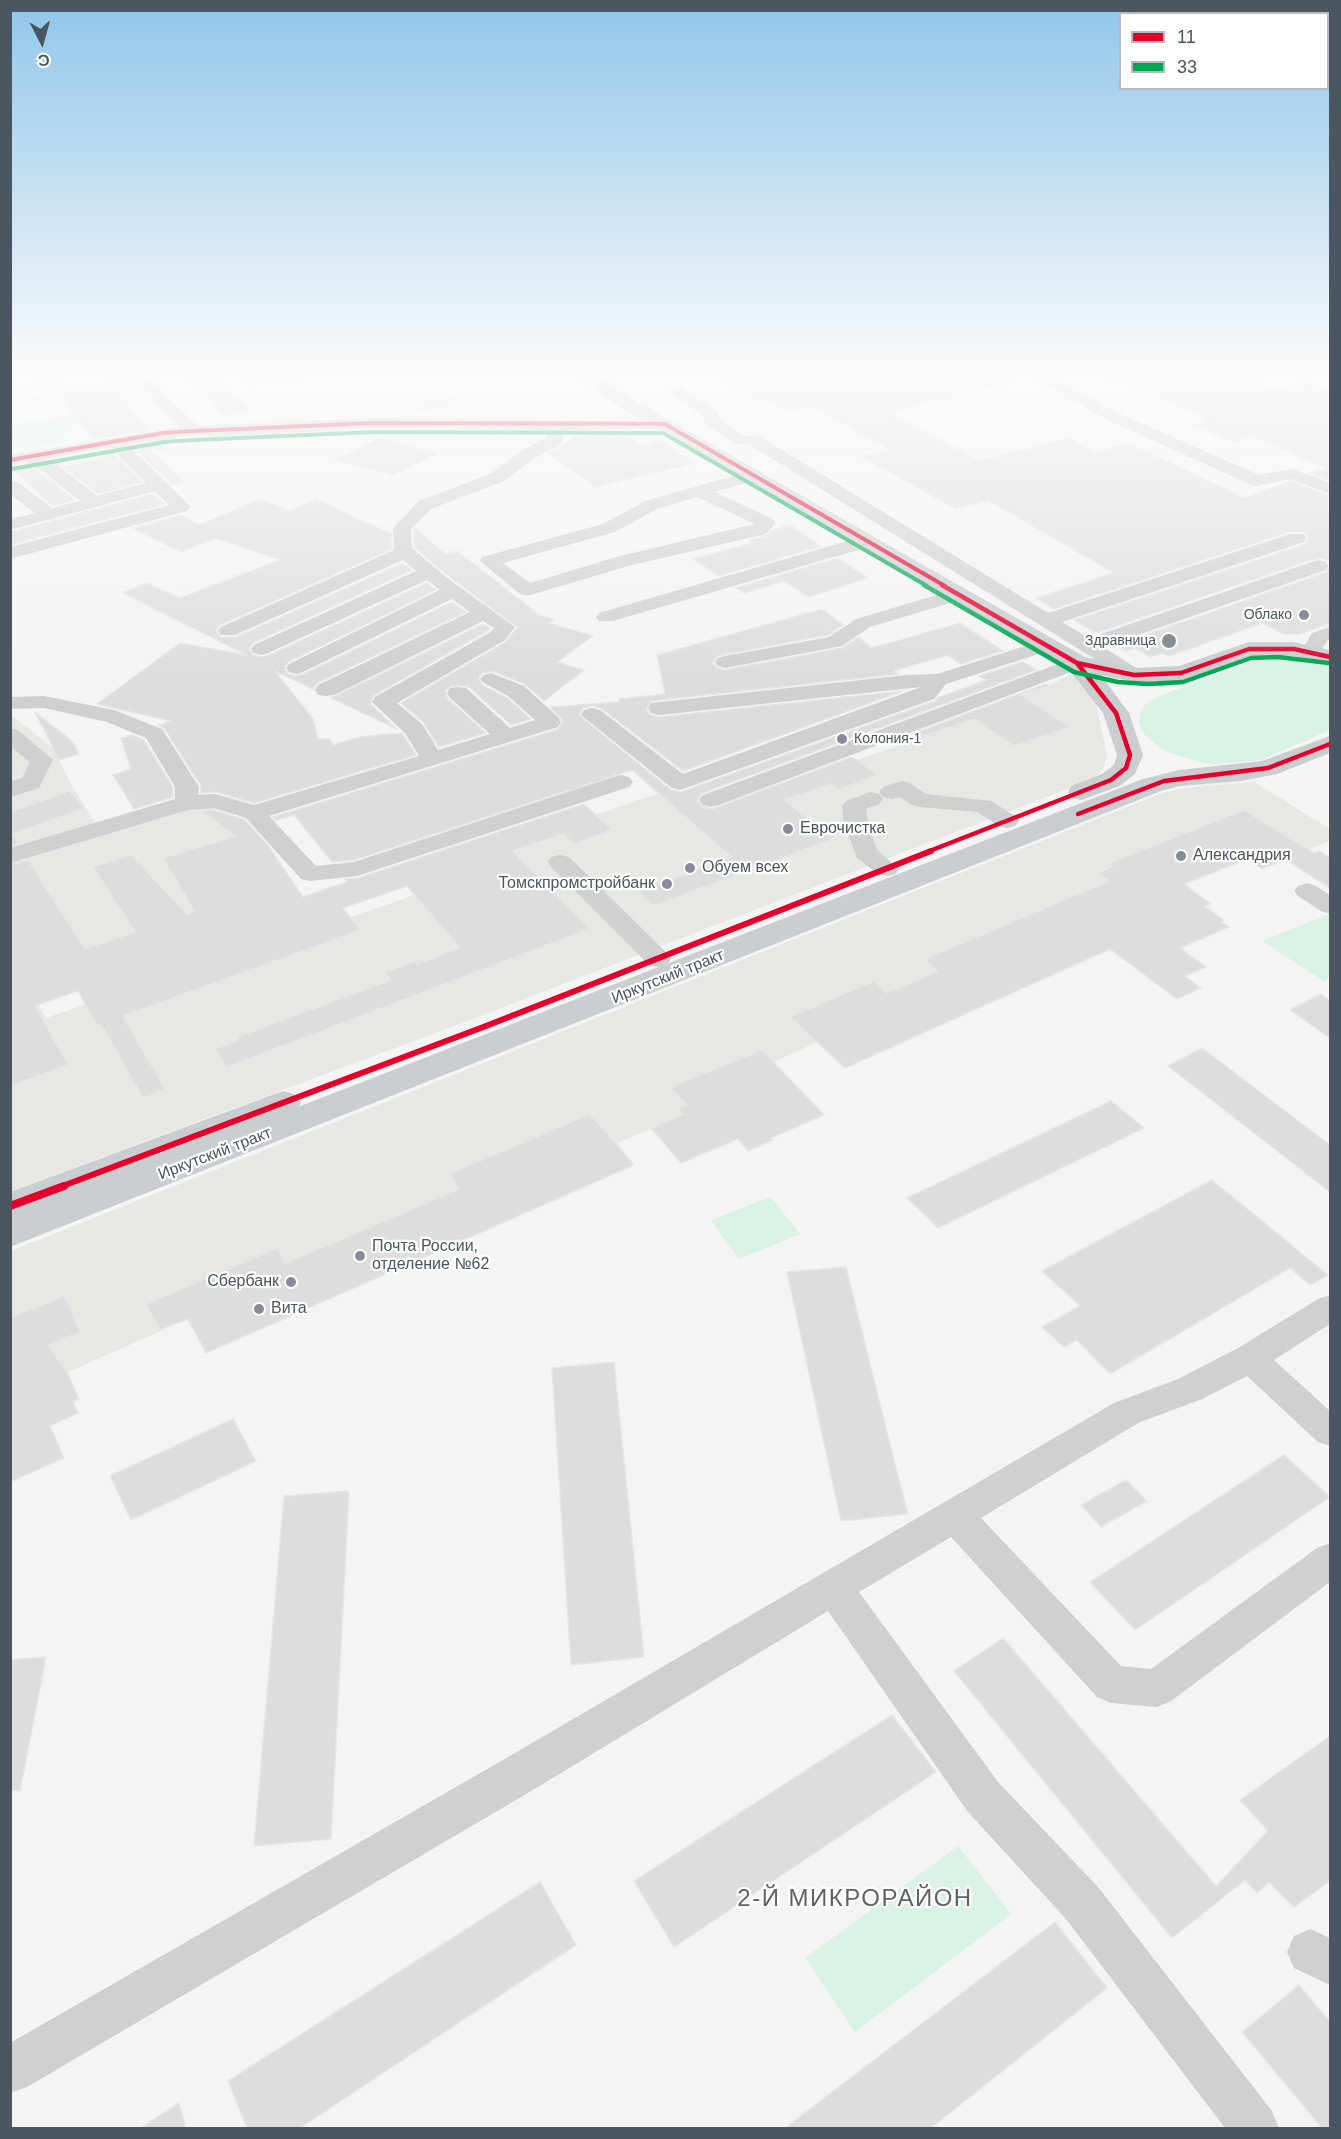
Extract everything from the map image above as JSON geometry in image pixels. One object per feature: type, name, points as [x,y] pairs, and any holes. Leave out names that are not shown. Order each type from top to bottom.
[{"type":"main road","points":[[754,475],[1047,645],[1081,654],[1134,675],[1181,673]]},
{"type":"main road","points":[[1116,713],[1118,703],[1130,692],[1249,649],[1278,648],[1322,654]]},
{"type":"main road","name":"Иркутский тракт","points":[[10,1206],[486,1026],[1111,780],[1126,768],[1130,755],[1116,713],[1097,686],[1081,654]]},
{"type":"main road","name":"Иркутский тракт","points":[[10,1234],[1152,785],[1179,777],[1241,773],[1268,768],[1327,749]]},
{"type":"street","points":[[57,474],[93,502]]},
{"type":"street","points":[[10,553],[181,507],[147,474]]},
{"type":"street","points":[[432,759],[414,729],[383,702],[498,636],[505,627],[454,591],[405,552],[402,548],[402,528],[425,505],[502,474]]},
{"type":"street","points":[[808,474],[1045,621],[1081,654]]},
{"type":"street","points":[[1241,474],[1257,481],[1292,474],[1330,489]]},
{"type":"street","points":[[698,491],[767,523],[760,530],[627,560],[527,590],[489,561],[609,528],[651,505],[698,491],[754,475]]},
{"type":"street","points":[[10,525],[158,485]]},
{"type":"street","points":[[11,486],[49,515]]},
{"type":"street","points":[[1045,621],[1296,538]]},
{"type":"street","points":[[606,617],[868,541]]},
{"type":"street","points":[[228,631],[405,552]]},
{"type":"street","points":[[711,800],[1081,654],[1319,566]]},
{"type":"street","points":[[261,649],[429,572]]},
{"type":"street","points":[[296,668],[454,591]]},
{"type":"street","points":[[725,662],[836,642],[863,623],[960,594]]},
{"type":"street","points":[[326,690],[484,612]]},
{"type":"street","points":[[1322,654],[1319,637],[1330,633]]},
{"type":"street","points":[[659,708],[907,681],[939,680],[1047,645]]},
{"type":"street","points":[[254,813],[550,722],[516,691],[491,679]]},
{"type":"street","points":[[592,715],[680,783],[926,694],[939,680]]},
{"type":"street","points":[[458,693],[506,736]]},
{"type":"street","points":[[10,703],[44,702],[114,717],[154,734],[187,787],[186,804]]},
{"type":"street","points":[[10,735],[42,760],[31,783],[10,790]]},
{"type":"street","points":[[10,856],[186,804],[215,801],[254,813],[310,874],[357,868],[621,782]]},
{"type":"street","points":[[887,868],[866,853],[856,824],[854,806],[902,788],[920,800],[983,806],[1007,821]]},
{"type":"street","points":[[560,862],[658,959]]},
{"type":"street","points":[[1307,891],[1330,906]]},
{"type":"street","points":[[10,2070],[518,1774],[1126,1413],[1190,1389],[1250,1358],[1330,1308]]},
{"type":"street","points":[[1250,1358],[1330,1432]]},
{"type":"street","points":[[954,1515],[1111,1684],[1157,1688],[1330,1560]]},
{"type":"street","points":[[833,1587],[983,1797],[1082,1903],[1255,2128]]},
{"type":"shaded area","points":[[1073,673],[1095,699],[1107,755],[1104,768],[1093,779],[465,1022],[11,1191],[10,706],[12,716],[53,748],[75,791],[102,834],[196,808],[212,808],[234,815],[217,821],[292,882],[303,897],[97,969],[26,985],[46,1018],[347,914],[351,917],[398,901],[533,844],[527,838],[668,790],[696,799],[713,811],[999,710],[993,705],[1048,686]]},
{"type":"shaded area","points":[[1254,782],[1330,829],[1330,841],[1294,855],[1264,835],[774,1062],[824,1115],[802,1124],[702,1099],[678,1109],[683,1115],[617,1143],[634,1165],[188,1319],[68,1372],[79,1399],[73,1402],[78,1413],[50,1426],[11,1421],[11,1251],[1162,793],[1183,788]]},
{"type":"green space","points":[[1283,657],[1330,664],[1330,730],[1261,760],[1215,764],[1198,762],[1162,750],[1143,733],[1139,723],[1140,713],[1144,706],[1154,698],[1253,661]]},
{"type":"green space","points":[[1330,914],[1330,977],[1323,981],[1262,941]]},
{"type":"green space","points":[[771,1197],[800,1234],[739,1259],[711,1220]]},
{"type":"green space","points":[[958,1846],[1011,1914],[855,2032],[805,1958]]},
{"type":"building","points":[[17,474],[43,474],[75,500],[52,506]]},
{"type":"building","points":[[72,474],[134,474],[142,482],[98,494]]},
{"type":"building","points":[[161,474],[176,474],[184,482],[172,485]]},
{"type":"building","points":[[577,474],[650,474],[596,487]]},
{"type":"building","points":[[893,474],[1194,474],[1245,498],[1290,481],[1330,496],[1330,565],[1327,560],[1320,558],[1311,560],[1096,633],[1074,620],[1305,544],[1308,537],[1304,532],[1289,532],[1054,609],[1036,598],[1114,573],[988,500],[956,509]]},
{"type":"building","points":[[1312,474],[1330,474],[1330,481]]},
{"type":"building","points":[[152,494],[165,504],[10,545],[10,532]]},
{"type":"building","points":[[260,499],[291,511],[316,499],[391,534],[392,549],[220,625],[216,631],[221,637],[236,637],[403,563],[412,570],[253,643],[249,649],[253,655],[262,657],[269,655],[427,583],[436,590],[288,662],[284,669],[288,674],[295,676],[304,674],[452,602],[466,612],[317,683],[313,689],[275,671],[313,719],[318,739],[329,739],[334,745],[359,737],[402,733],[416,755],[254,803],[216,792],[201,793],[201,786],[164,728],[159,725],[171,721],[97,704],[180,643],[247,655],[123,593],[147,583],[180,598],[280,560],[216,538],[181,552],[133,528],[181,515],[199,525]]},
{"type":"building","points":[[790,525],[821,546],[719,576],[693,559],[753,543],[749,540],[766,536],[773,530]]},
{"type":"building","points":[[415,528],[445,554],[457,551],[533,610],[530,611],[554,620],[549,623],[593,636],[557,662],[584,670],[544,701],[525,684],[492,671],[478,677],[482,685],[507,698],[531,719],[511,725],[468,686],[450,686],[445,692],[448,699],[486,733],[439,747],[423,722],[401,703],[506,642],[517,627],[447,575],[414,547],[413,530]]},
{"type":"building","points":[[838,558],[868,578],[809,597],[784,581],[745,593],[736,588]]},
{"type":"building","points":[[1330,565],[1330,623],[1300,634],[1283,634],[1263,623],[1169,656],[1163,653],[1150,657],[1135,648],[1126,651],[1116,645],[1327,572]]},
{"type":"building","points":[[822,609],[843,625],[828,635],[717,656],[713,663],[717,668],[725,670],[842,648],[859,637],[872,648],[960,623],[1003,651],[961,664],[947,655],[894,671],[899,674],[651,701],[646,709],[650,715],[659,717],[903,691],[683,771],[601,708],[593,706],[583,708],[579,715],[671,790],[681,792],[935,701],[986,680],[979,676],[1022,662],[1036,670],[702,793],[697,801],[702,807],[712,809],[852,757],[878,775],[838,790],[831,784],[784,800],[833,839],[653,906],[637,891],[731,857],[632,770],[354,860],[332,862],[294,815],[276,820],[273,817],[559,729],[563,721],[550,707],[620,702],[619,699],[665,694],[657,655]]},
{"type":"building","points":[[483,624],[491,629],[373,696],[370,704],[397,729],[331,698]]},
{"type":"building","points":[[1046,684],[1048,686],[1021,695],[1070,727],[1014,746],[974,719],[918,738],[912,734]]},
{"type":"building","points":[[35,712],[72,741],[79,754],[59,760]]},
{"type":"building","points":[[132,735],[144,740],[173,788],[173,797],[134,809],[113,775],[131,769],[121,738]]},
{"type":"building","points":[[69,791],[85,808],[12,834],[18,843],[10,846],[10,812]]},
{"type":"building","points":[[584,804],[612,830],[574,844],[563,834],[513,851],[589,929],[227,1067],[215,1049],[239,1040],[237,1037],[391,980],[384,972],[415,961],[417,964],[460,948],[407,886],[343,908],[361,930],[123,1016],[165,1089],[143,1098],[101,1024],[97,1025],[78,991],[35,1006],[68,1065],[10,1086],[10,865],[28,860],[85,949],[135,932],[93,867],[131,855],[188,915],[194,910],[163,858],[236,836],[201,811],[214,810],[245,820],[267,844],[303,897],[347,882],[345,879],[358,878]]},
{"type":"building","points":[[1244,810],[1314,853],[1319,851],[1330,858],[1330,888],[1285,859],[1262,869],[1247,859],[1184,884],[1211,904],[1204,906],[1224,920],[1221,922],[1229,927],[1180,948],[1206,967],[1185,976],[1201,988],[1177,999],[1110,949],[845,1068],[790,1017],[874,981],[887,993],[938,971],[925,959],[1109,881],[1098,873],[1113,866],[1109,863]]},
{"type":"building","points":[[1321,994],[1330,1001],[1330,1038],[1290,1010]]},
{"type":"building","points":[[1202,1048],[1330,1145],[1330,1192],[1168,1066]]},
{"type":"building","points":[[762,1050],[824,1115],[771,1138],[773,1140],[748,1151],[738,1139],[681,1163],[651,1128],[683,1115],[678,1109],[687,1105],[670,1087]]},
{"type":"building","points":[[1111,1101],[1144,1128],[938,1228],[907,1198]]},
{"type":"building","points":[[590,1114],[634,1165],[206,1353],[188,1319],[160,1330],[146,1304],[277,1248],[286,1263],[459,1189],[449,1174]]},
{"type":"building","points":[[1212,1180],[1328,1275],[1310,1285],[1290,1268],[1110,1374],[1077,1340],[1064,1347],[1042,1327],[1080,1306],[1042,1271]]},
{"type":"building","points":[[846,1267],[908,1514],[841,1521],[787,1272]]},
{"type":"building","points":[[64,1296],[80,1332],[48,1345],[67,1372],[79,1399],[73,1402],[78,1413],[50,1426],[64,1458],[10,1482],[10,1318]]},
{"type":"building","points":[[614,1362],[644,1657],[571,1665],[552,1368]]},
{"type":"building","points":[[233,1419],[256,1461],[131,1520],[110,1476]]},
{"type":"building","points":[[1284,1455],[1330,1497],[1135,1630],[1090,1582]]},
{"type":"building","points":[[1126,1480],[1147,1501],[1101,1527],[1081,1505]]},
{"type":"building","points":[[349,1491],[331,1839],[254,1846],[284,1496]]},
{"type":"building","points":[[1003,1638],[1216,1886],[1268,1831],[1240,1800],[1330,1736],[1330,1881],[1294,1907],[1269,1882],[1257,1893],[1245,1880],[1172,1938],[954,1671]]},
{"type":"building","points":[[46,1657],[20,1791],[10,1790],[10,1660]]},
{"type":"building","points":[[892,1715],[936,1772],[674,1947],[634,1881]]},
{"type":"building","points":[[540,1882],[576,1945],[300,2128],[247,2128],[228,2081]]},
{"type":"building","points":[[1055,1922],[1107,1988],[931,2128],[785,2128]]},
{"type":"building","points":[[1299,1985],[1330,2022],[1330,2128],[1322,2128],[1242,2032]]},
{"type":"building","points":[[179,2103],[186,2128],[141,2128]]},
{"type":"transit line","name":"33","points":[[733,474],[1074,672],[1118,682],[1148,684],[1183,682],[1251,658],[1278,657],[1329,663]]},
{"type":"transit line","name":"11","points":[[10,1206],[486,1026],[1111,780],[1126,768],[1130,755],[1116,713],[1077,663],[751,474]]},
{"type":"transit line","name":"11","points":[[1053,649],[1077,663],[1134,675],[1181,673],[1249,649],[1294,649],[1330,657]]},
{"type":"transit line","name":"11","points":[[1078,814],[1164,781],[1268,768],[1330,744]]},
{"type":"place","name":"Облако","points":[[1304,615]]},
{"type":"place","name":"Здравница","points":[[1169,641]]},
{"type":"place","name":"Колония-1","points":[[842,739]]},
{"type":"place","name":"Еврочистка","points":[[788,829]]},
{"type":"place","name":"Александрия","points":[[1181,856]]},
{"type":"place","name":"Обуем всех","points":[[690,868]]},
{"type":"place","name":"Томскпромстройбанк","points":[[667,884]]},
{"type":"place","name":"Почта России, отделение №62","points":[[360,1256]]},
{"type":"place","name":"Сбербанк","points":[[291,1282]]},
{"type":"place","name":"Вита","points":[[259,1309]]},
{"type":"district","name":"2-Й МИКРОРАЙОН","points":[[855,1899]]}]
